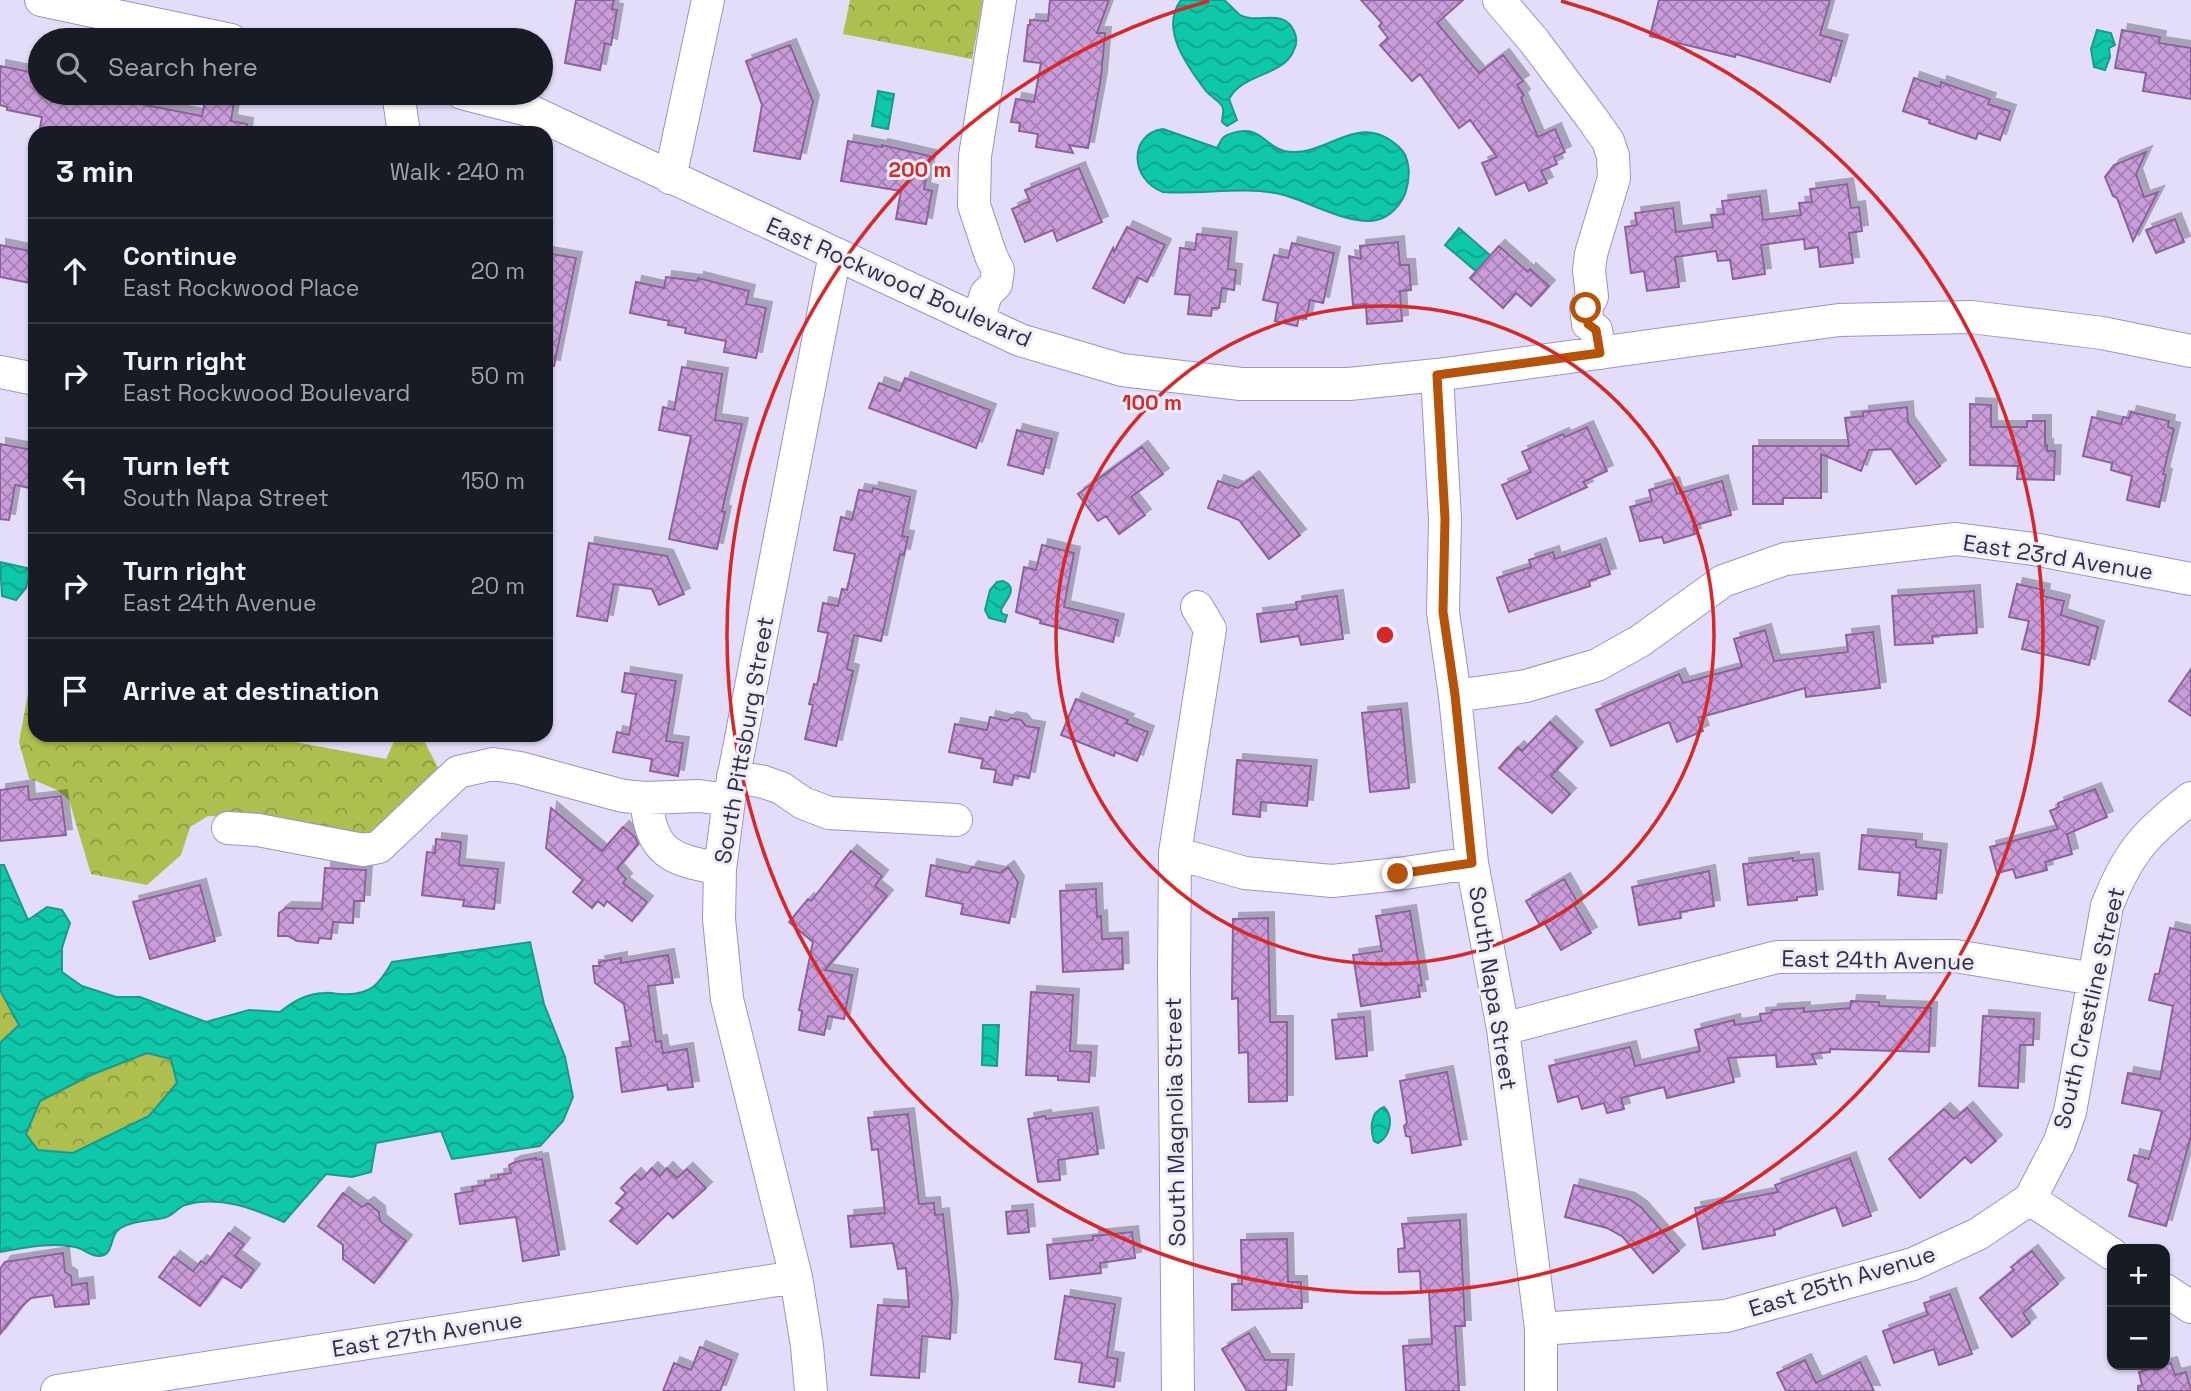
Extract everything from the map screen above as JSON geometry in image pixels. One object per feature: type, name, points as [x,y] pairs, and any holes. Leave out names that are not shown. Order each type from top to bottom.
[{"type":"street","points":[[41,0],[174,28]]},
{"type":"street","points":[[670,178],[708,0]]},
{"type":"street","points":[[982,307],[996,284],[998,270],[974,205],[973,181],[1000,0]]},
{"type":"street","points":[[1499,0],[1534,41],[1591,117],[1608,141],[1613,156],[1614,178],[1591,254],[1589,270],[1592,297],[1601,306],[1603,323],[1598,342]]},
{"type":"street","points":[[400,105],[403,126]]},
{"type":"street","name":"East Rockwood Boulevard","points":[[508,105],[528,110],[835,254],[982,307],[1020,340],[1122,370],[1241,384],[1349,384],[1437,375],[1598,342],[1839,320],[1972,317],[2102,333],[2191,351]]},
{"type":"street","name":"South Pittsburg Street","points":[[811,1391],[796,1277],[727,999],[719,919],[720,869],[731,788],[835,254]]},
{"type":"street","points":[[0,372],[28,378]]},
{"type":"street","name":"South Napa Street","points":[[1437,375],[1445,519],[1443,612],[1455,695],[1472,863],[1503,1029],[1541,1329],[1541,1391]]},
{"type":"street","name":"East 23rd Avenue","points":[[1455,695],[1526,686],[1597,665],[1640,641],[1723,582],[1785,559],[1956,539],[2032,549],[2191,579]]},
{"type":"street","name":"South Magnolia Street","points":[[1178,1391],[1175,853],[1210,629],[1197,607]]},
{"type":"street","points":[[228,828],[258,830],[363,850],[379,847],[457,772],[493,764],[520,768],[622,796],[699,796],[764,782],[780,788],[803,803],[829,813],[956,820]]},
{"type":"street","points":[[646,797],[648,821],[660,846],[681,861],[720,869]]},
{"type":"street","name":"South Crestline Street","points":[[2030,1199],[2059,1143],[2070,1112],[2107,906],[2119,875],[2137,846],[2158,823],[2191,798]]},
{"type":"street","points":[[1175,853],[1245,873],[1332,881],[1472,863]]},
{"type":"street","name":"East 24th Avenue","points":[[1503,1029],[1777,957],[1955,956],[2094,979]]},
{"type":"street","points":[[2030,1199],[2107,1251]]},
{"type":"street","name":"East 25th Avenue","points":[[1541,1329],[1726,1317],[1913,1264],[1978,1234],[2030,1199]]},
{"type":"street","name":"East 27th Avenue","points":[[57,1391],[796,1277]]},
{"type":"street","points":[[2170,1293],[2191,1307]]},
{"type":"green space","points":[[850,0],[983,0],[972,59],[843,34]]},
{"type":"green space","points":[[28,694],[28,742],[295,742],[386,759],[394,742],[425,742],[442,775],[380,831],[361,841],[234,817],[208,816],[190,827],[181,855],[147,885],[91,874],[69,800],[57,790],[29,778],[19,742]]},
{"type":"green space","points":[[0,990],[19,1025],[0,1043]]},
{"type":"green space","points":[[148,1053],[171,1059],[177,1083],[149,1115],[73,1153],[38,1150],[26,1134],[40,1101],[91,1075]]},
{"type":"water","points":[[1181,0],[1224,0],[1247,18],[1283,20],[1295,34],[1295,47],[1288,60],[1235,90],[1229,99],[1237,120],[1227,126],[1222,122],[1222,106],[1208,93],[1184,59],[1174,35],[1175,11]]},
{"type":"water","points":[[2097,30],[2111,33],[2115,45],[2109,48],[2110,57],[2105,70],[2094,67],[2091,49]]},
{"type":"water","points":[[878,91],[894,94],[888,129],[872,126]]},
{"type":"water","points":[[1163,129],[1217,148],[1227,135],[1249,131],[1275,147],[1294,152],[1321,146],[1346,136],[1371,133],[1385,137],[1403,151],[1409,174],[1406,191],[1402,201],[1391,213],[1377,220],[1366,221],[1341,216],[1291,197],[1266,192],[1163,192],[1144,178],[1137,158],[1144,139]]},
{"type":"water","points":[[1459,228],[1491,256],[1477,272],[1445,245]]},
{"type":"water","points":[[0,562],[28,568],[26,588],[16,600],[2,596]]},
{"type":"water","points":[[1003,581],[1011,591],[1001,610],[1002,614],[1007,615],[1005,622],[989,618],[985,610],[990,590],[997,582]]},
{"type":"water","points":[[0,865],[4,865],[28,920],[47,907],[62,910],[70,923],[62,948],[62,972],[82,986],[116,997],[140,997],[206,1022],[249,1010],[280,1012],[306,996],[366,991],[378,983],[392,962],[530,942],[544,1004],[565,1057],[573,1097],[563,1121],[540,1146],[452,1159],[441,1131],[376,1143],[371,1172],[352,1177],[326,1174],[284,1222],[236,1204],[198,1202],[182,1206],[166,1217],[132,1223],[121,1228],[104,1255],[97,1256],[78,1248],[56,1245],[0,1252],[0,1043],[19,1025],[0,990]],"holes":[[[147,1053],[171,1059],[177,1083],[149,1116],[73,1153],[38,1150],[26,1134],[40,1101],[91,1075]]]},
{"type":"water","points":[[983,1025],[999,1025],[997,1066],[982,1065]]},
{"type":"water","points":[[1384,1107],[1390,1126],[1386,1136],[1378,1143],[1374,1141],[1372,1121],[1379,1109]]},
{"type":"building","points":[[576,0],[614,0],[612,9],[617,10],[611,45],[605,43],[600,70],[565,63]]},
{"type":"building","points":[[1050,0],[1109,0],[1097,33],[1105,33],[1101,78],[1088,148],[1069,145],[1073,153],[1036,147],[1038,134],[1019,131],[1020,123],[1011,122],[1016,99],[1034,102],[1041,63],[1024,61],[1028,25],[1030,20],[1048,21]]},
{"type":"building","points":[[1361,0],[1463,0],[1437,23],[1479,73],[1503,55],[1523,81],[1517,85],[1524,95],[1521,98],[1538,137],[1555,129],[1565,152],[1554,157],[1557,164],[1541,171],[1547,183],[1529,191],[1525,182],[1496,195],[1482,163],[1497,157],[1470,120],[1459,128],[1420,74],[1412,81],[1380,45],[1388,38],[1379,26],[1382,23]]},
{"type":"building","points":[[1659,0],[1830,0],[1820,35],[1842,41],[1830,82],[1736,54],[1735,57],[1650,36]]},
{"type":"building","points":[[2122,30],[2160,37],[2159,43],[2191,48],[2191,99],[2143,91],[2146,73],[2115,68]]},
{"type":"building","points":[[790,45],[813,101],[800,159],[754,151],[762,105],[746,61]]},
{"type":"building","points":[[0,66],[28,72],[28,105],[145,105],[202,116],[204,105],[234,105],[231,121],[247,124],[40,126],[42,117],[7,110],[7,107],[0,105]]},
{"type":"building","points":[[1914,78],[1940,87],[1941,82],[1990,99],[1988,104],[2010,111],[2000,140],[1978,133],[1976,139],[1903,111]]},
{"type":"building","points":[[848,141],[882,145],[930,156],[924,189],[932,191],[926,224],[896,219],[901,191],[841,181]]},
{"type":"building","points":[[2146,152],[2136,174],[2144,197],[2158,192],[2133,241],[2117,198],[2113,196],[2105,177],[2114,165]]},
{"type":"building","points":[[1079,168],[1102,222],[1057,241],[1053,230],[1025,242],[1012,209],[1030,201],[1025,190]]},
{"type":"building","points":[[1847,184],[1851,208],[1859,207],[1862,231],[1849,233],[1853,263],[1820,267],[1818,247],[1805,249],[1804,239],[1761,245],[1765,274],[1733,279],[1730,260],[1718,261],[1716,251],[1675,257],[1679,287],[1647,291],[1644,271],[1631,273],[1625,227],[1637,225],[1635,213],[1673,208],[1676,232],[1713,227],[1711,215],[1724,214],[1722,201],[1760,196],[1763,220],[1801,215],[1799,203],[1812,202],[1810,189]]},
{"type":"building","points":[[2175,219],[2184,242],[2156,253],[2146,230]]},
{"type":"building","points":[[1127,227],[1165,245],[1147,282],[1137,277],[1124,303],[1093,288]]},
{"type":"building","points":[[1197,234],[1231,238],[1228,269],[1236,270],[1234,290],[1222,288],[1219,308],[1212,308],[1211,316],[1188,314],[1190,295],[1175,294],[1180,248],[1195,250]]},
{"type":"building","points":[[1398,242],[1400,265],[1409,265],[1411,290],[1400,291],[1402,321],[1367,324],[1366,304],[1353,305],[1349,256],[1361,259],[1360,246]]},
{"type":"building","points":[[1292,243],[1334,253],[1323,303],[1310,300],[1306,319],[1299,317],[1297,326],[1275,321],[1278,303],[1263,300],[1274,255],[1288,258]]},
{"type":"building","points":[[0,245],[28,251],[28,283],[0,277]]},
{"type":"building","points":[[1499,246],[1528,272],[1530,269],[1549,286],[1531,306],[1516,293],[1503,308],[1470,278]]},
{"type":"building","points":[[553,254],[576,258],[553,366]]},
{"type":"building","points":[[666,277],[697,281],[698,278],[749,291],[746,304],[766,308],[756,358],[724,352],[726,341],[685,333],[686,328],[668,325],[669,321],[630,313],[636,282],[664,288]]},
{"type":"building","points":[[682,367],[722,374],[715,420],[742,424],[722,511],[725,512],[717,549],[669,539],[691,436],[659,430],[663,407],[674,410]]},
{"type":"building","points":[[905,378],[990,410],[976,448],[869,408],[879,383],[900,391]]},
{"type":"building","points":[[1970,404],[1991,405],[1991,427],[2027,427],[2027,421],[2045,421],[2045,446],[2047,445],[2047,451],[2055,451],[2054,480],[2017,479],[2018,466],[1970,465]]},
{"type":"building","points":[[1907,407],[1908,422],[1940,466],[1916,484],[1891,449],[1869,450],[1861,471],[1821,454],[1821,498],[1783,498],[1783,504],[1753,504],[1753,446],[1849,446],[1845,418],[1863,416],[1863,412]]},
{"type":"building","points":[[2131,412],[2169,421],[2168,427],[2174,429],[2163,474],[2166,475],[2159,507],[2127,500],[2132,476],[2111,470],[2112,463],[2083,456],[2092,417],[2121,424],[2123,417],[2129,418]]},
{"type":"building","points":[[1587,427],[1607,471],[1583,482],[1587,487],[1517,519],[1502,485],[1531,472],[1522,452]]},
{"type":"building","points":[[1017,430],[1052,439],[1043,474],[1008,465]]},
{"type":"building","points":[[0,444],[28,449],[28,488],[15,485],[9,520],[0,519]]},
{"type":"building","points":[[1142,447],[1163,474],[1131,497],[1145,515],[1119,534],[1106,516],[1098,521],[1078,494]]},
{"type":"building","points":[[1253,477],[1300,535],[1269,559],[1239,520],[1208,508],[1218,481],[1238,488]]},
{"type":"building","points":[[1722,481],[1731,515],[1693,526],[1695,534],[1664,543],[1662,537],[1640,541],[1630,507],[1652,501],[1649,490],[1673,483],[1677,494]]},
{"type":"building","points":[[873,488],[910,497],[902,536],[908,537],[904,555],[900,554],[881,641],[854,635],[847,669],[853,671],[836,746],[805,739],[813,705],[809,704],[814,684],[817,685],[828,633],[818,631],[823,603],[838,606],[842,589],[847,590],[855,554],[834,550],[841,517],[852,520],[859,490],[872,492]]},
{"type":"building","points":[[589,543],[667,556],[684,594],[659,605],[652,589],[614,584],[607,621],[577,616]]},
{"type":"building","points":[[1600,544],[1610,574],[1589,581],[1590,586],[1509,612],[1497,578],[1531,567],[1529,560],[1553,552],[1555,559]]},
{"type":"building","points":[[1042,545],[1074,553],[1064,607],[1118,620],[1113,642],[1040,623],[1041,620],[1016,612],[1024,567],[1036,570]]},
{"type":"building","points":[[2017,584],[2044,590],[2043,596],[2064,601],[2061,615],[2098,627],[2089,665],[2022,649],[2029,621],[2009,617]]},
{"type":"building","points":[[1974,591],[1977,633],[1932,636],[1933,643],[1895,645],[1892,596]]},
{"type":"building","points":[[1337,596],[1343,639],[1301,645],[1299,636],[1261,642],[1257,614],[1297,609],[1296,602]]},
{"type":"building","points":[[1765,630],[1774,661],[1848,652],[1846,635],[1873,632],[1880,688],[1806,697],[1805,688],[1698,718],[1703,731],[1677,742],[1669,722],[1611,746],[1596,710],[1679,674],[1683,683],[1742,667],[1734,639]]},
{"type":"building","points":[[2191,669],[2191,716],[2169,701]]},
{"type":"building","points":[[625,673],[676,681],[666,741],[683,743],[678,776],[650,771],[652,759],[613,752],[617,732],[629,735],[636,694],[622,692]]},
{"type":"building","points":[[1076,699],[1128,720],[1126,723],[1148,732],[1137,761],[1115,752],[1114,756],[1061,735]]},
{"type":"building","points":[[1401,709],[1409,788],[1370,792],[1362,713]]},
{"type":"building","points":[[990,717],[1007,721],[1011,718],[1021,720],[1026,726],[1039,728],[1029,778],[1014,775],[1012,785],[994,782],[996,770],[981,768],[983,759],[949,752],[955,724],[987,730]]},
{"type":"building","points":[[1550,722],[1577,748],[1551,776],[1570,794],[1552,813],[1499,768],[1518,747],[1522,751]]},
{"type":"building","points":[[1237,760],[1311,766],[1307,806],[1261,802],[1260,817],[1233,814]]},
{"type":"building","points":[[28,786],[29,800],[61,796],[66,835],[0,841],[0,790]]},
{"type":"building","points":[[2095,789],[2107,817],[2067,834],[2072,854],[2045,862],[2047,870],[2016,878],[2013,869],[1997,873],[1990,847],[2058,829],[2050,811],[2059,807],[2058,803]]},
{"type":"building","points":[[551,808],[602,851],[623,827],[635,837],[638,844],[617,869],[626,879],[623,883],[647,902],[632,921],[607,901],[604,906],[598,901],[592,908],[573,892],[583,880],[546,848]]},
{"type":"building","points":[[1862,835],[1916,840],[1916,847],[1941,850],[1936,899],[1898,895],[1900,873],[1859,869]]},
{"type":"building","points":[[436,839],[461,842],[459,865],[498,869],[494,909],[463,906],[464,900],[422,895],[427,852],[435,853]]},
{"type":"building","points":[[851,851],[882,876],[875,886],[887,896],[825,970],[852,975],[844,1019],[828,1016],[824,1035],[799,1030],[802,1011],[799,1010],[813,942],[789,922],[808,899],[811,901]]},
{"type":"building","points":[[1793,858],[1793,861],[1813,859],[1817,895],[1748,905],[1743,864]]},
{"type":"building","points":[[931,865],[968,873],[972,867],[1000,873],[1008,867],[1018,882],[1009,923],[961,914],[963,904],[926,896]]},
{"type":"building","points":[[325,868],[366,870],[364,901],[354,901],[353,923],[333,922],[331,939],[319,938],[318,943],[278,936],[279,913],[286,908],[322,909]]},
{"type":"building","points":[[1709,871],[1714,906],[1680,912],[1681,918],[1639,925],[1632,887]]},
{"type":"building","points":[[1564,879],[1578,903],[1574,905],[1591,933],[1561,950],[1544,922],[1540,925],[1526,901]]},
{"type":"building","points":[[200,885],[215,941],[150,959],[133,902]]},
{"type":"building","points":[[1096,889],[1097,917],[1101,916],[1102,939],[1122,938],[1123,969],[1063,972],[1060,891]]},
{"type":"building","points":[[1410,911],[1422,985],[1418,986],[1420,997],[1361,1006],[1353,955],[1382,951],[1376,916]]},
{"type":"building","points":[[1268,918],[1270,1022],[1287,1022],[1287,1101],[1249,1102],[1248,1052],[1239,1053],[1238,998],[1232,999],[1233,919]]},
{"type":"building","points":[[2170,928],[2191,933],[2191,1136],[2166,1226],[2129,1216],[2138,1184],[2128,1180],[2134,1155],[2149,1159],[2162,1111],[2122,1103],[2128,1073],[2160,1079],[2173,1006],[2149,1000],[2155,974],[2159,974]]},
{"type":"building","points":[[668,955],[673,983],[648,986],[656,1042],[661,1041],[663,1053],[687,1049],[693,1087],[668,1090],[667,1085],[622,1092],[616,1048],[631,1046],[624,1004],[595,983],[593,966],[600,966],[599,962],[621,958],[621,963]]},
{"type":"building","points":[[1031,992],[1073,995],[1070,1051],[1091,1052],[1089,1082],[1058,1080],[1058,1076],[1026,1075]]},
{"type":"building","points":[[1851,1001],[1879,1002],[1879,1006],[1931,1008],[1929,1052],[1830,1049],[1830,1052],[1812,1054],[1816,1064],[1777,1067],[1776,1055],[1728,1058],[1734,1082],[1667,1098],[1664,1087],[1621,1098],[1624,1109],[1607,1113],[1604,1103],[1582,1109],[1578,1096],[1558,1102],[1549,1066],[1630,1047],[1635,1066],[1700,1051],[1695,1030],[1734,1020],[1735,1025],[1761,1021],[1760,1014],[1771,1013],[1772,1010],[1804,1008],[1804,1012],[1850,1008]]},
{"type":"building","points":[[1983,1016],[2034,1019],[2033,1045],[2020,1045],[2018,1088],[1979,1086]]},
{"type":"building","points":[[1364,1017],[1367,1056],[1336,1059],[1332,1020]]},
{"type":"building","points":[[1447,1072],[1461,1145],[1412,1153],[1410,1137],[1406,1136],[1404,1126],[1407,1123],[1400,1081]]},
{"type":"building","points":[[1967,1108],[1996,1141],[1971,1163],[1965,1157],[1920,1198],[1889,1159],[1944,1109],[1954,1119]]},
{"type":"building","points":[[1092,1113],[1098,1154],[1058,1160],[1060,1180],[1038,1182],[1028,1119]]},
{"type":"building","points":[[908,1114],[919,1204],[934,1203],[935,1215],[943,1214],[952,1302],[950,1339],[922,1336],[919,1378],[871,1375],[878,1305],[909,1307],[906,1268],[898,1269],[893,1243],[851,1247],[848,1216],[885,1213],[878,1149],[872,1150],[868,1118]]},
{"type":"building","points":[[1850,1158],[1871,1216],[1843,1226],[1836,1207],[1774,1230],[1775,1235],[1703,1249],[1695,1208],[1778,1192],[1775,1185]]},
{"type":"building","points":[[542,1159],[559,1255],[523,1261],[516,1217],[460,1224],[455,1194],[473,1191],[472,1187],[499,1179],[498,1175],[511,1173],[509,1165],[515,1162]]},
{"type":"building","points":[[652,1168],[660,1176],[667,1168],[677,1178],[687,1169],[706,1188],[673,1218],[668,1213],[637,1244],[610,1221],[623,1208],[616,1203],[626,1193],[621,1188],[635,1174],[641,1180]]},
{"type":"building","points":[[1574,1185],[1629,1199],[1641,1207],[1679,1251],[1653,1273],[1623,1237],[1607,1228],[1565,1217]]},
{"type":"building","points":[[343,1193],[362,1207],[368,1203],[379,1212],[380,1221],[406,1241],[374,1283],[343,1259],[343,1245],[318,1226]]},
{"type":"building","points":[[1027,1210],[1029,1232],[1008,1234],[1006,1212]]},
{"type":"building","points":[[1460,1220],[1465,1326],[1455,1326],[1459,1391],[1406,1391],[1403,1346],[1432,1344],[1429,1291],[1421,1292],[1420,1271],[1399,1272],[1398,1249],[1405,1248],[1402,1224]]},
{"type":"building","points":[[1132,1232],[1135,1258],[1100,1263],[1101,1273],[1050,1279],[1047,1245]]},
{"type":"building","points":[[229,1233],[244,1244],[235,1256],[254,1270],[241,1288],[222,1276],[200,1306],[159,1277],[174,1257],[193,1271],[201,1261],[206,1264]]},
{"type":"building","points":[[1287,1239],[1288,1282],[1301,1282],[1302,1308],[1232,1310],[1232,1284],[1242,1284],[1241,1240]]},
{"type":"building","points":[[2032,1251],[2058,1284],[2023,1313],[2030,1323],[2012,1337],[1980,1298],[2014,1270],[2011,1267]]},
{"type":"building","points":[[63,1253],[65,1272],[71,1276],[72,1285],[87,1283],[89,1304],[55,1307],[53,1295],[31,1298],[0,1334],[0,1269],[5,1262]]},
{"type":"building","points":[[1950,1294],[1972,1354],[1939,1365],[1934,1349],[1894,1363],[1883,1331],[1928,1315],[1924,1303]]},
{"type":"building","points":[[1065,1296],[1115,1304],[1107,1357],[1118,1359],[1114,1387],[1079,1382],[1082,1363],[1055,1359]]},
{"type":"building","points":[[1249,1333],[1265,1360],[1288,1360],[1286,1391],[1247,1391],[1222,1349]]},
{"type":"building","points":[[700,1347],[732,1360],[720,1391],[663,1391],[674,1363],[691,1370]]},
{"type":"building","points":[[1805,1360],[1816,1383],[1860,1362],[1874,1391],[1786,1391],[1777,1373]]},
{"type":"building","points":[[2170,1363],[2175,1375],[2186,1372],[2191,1391],[2138,1391],[2138,1386],[2142,1385],[2139,1372],[2170,1370]]},
{"type":"route","points":[[1398,874],[1472,863],[1455,695],[1443,612],[1445,519],[1437,375],[1600,353],[1596,330],[1588,324],[1586,308]]}]
